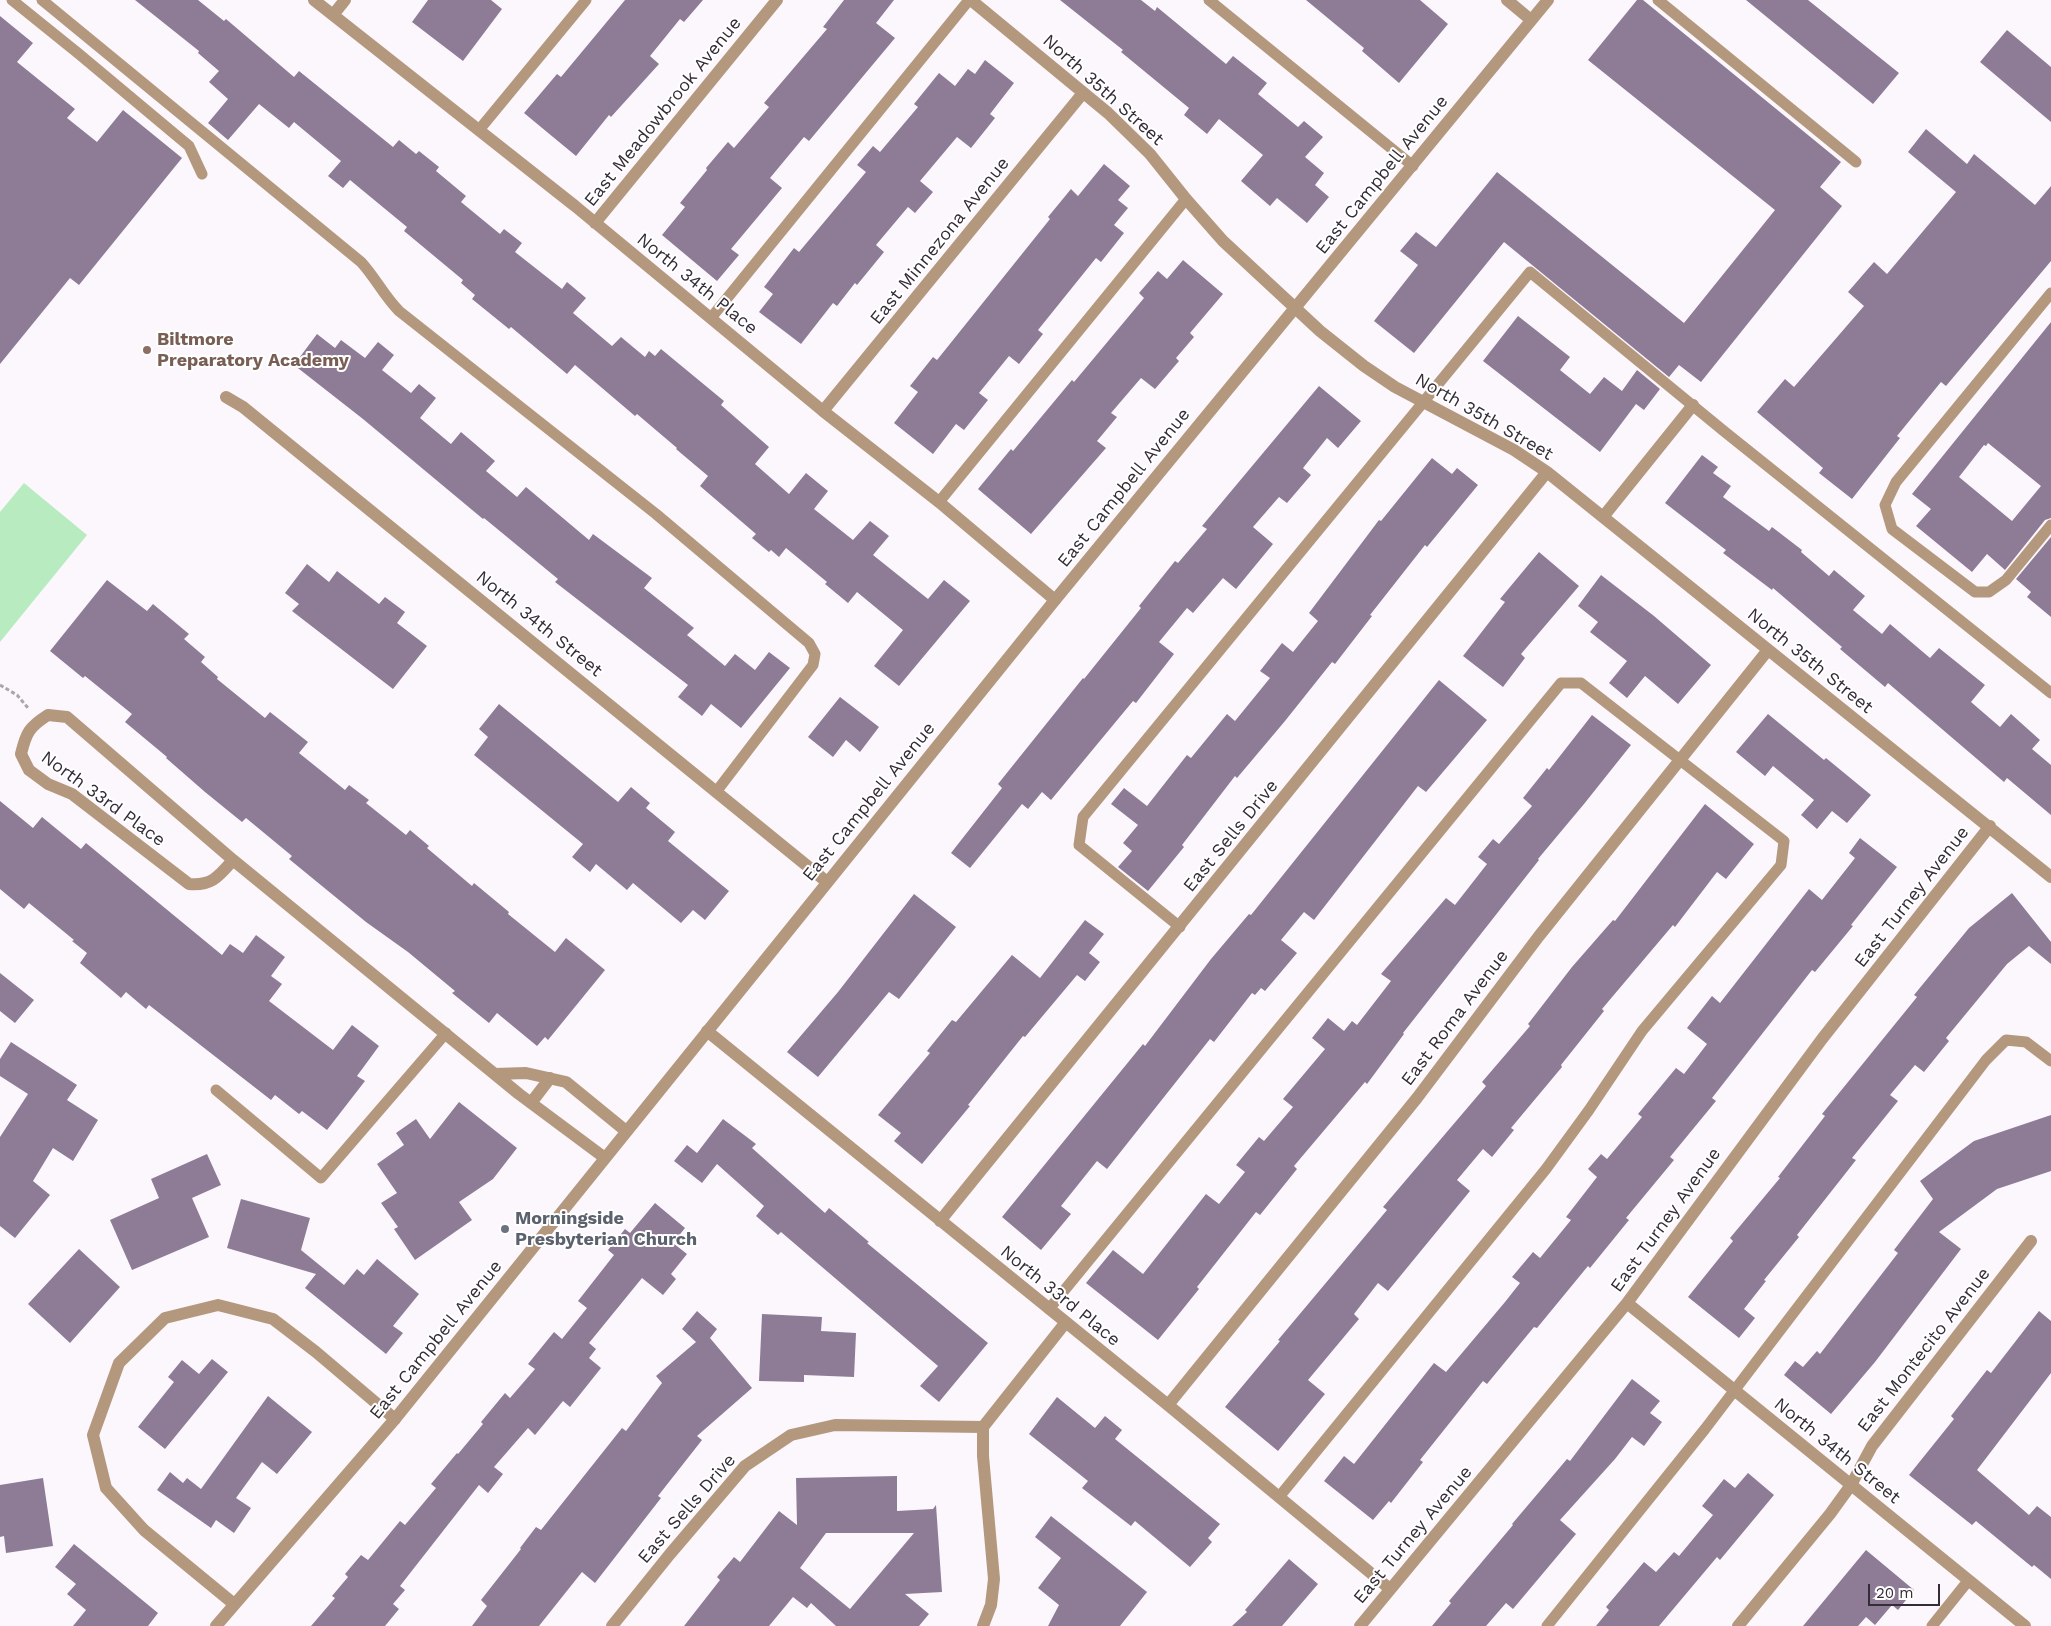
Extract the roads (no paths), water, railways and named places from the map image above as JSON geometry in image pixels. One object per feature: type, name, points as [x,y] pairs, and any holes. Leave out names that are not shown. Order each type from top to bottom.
[{"type":"street","name":"North 34th Place","points":[[314,0],[595,223],[823,411],[939,502],[1055,600]]},
{"type":"street","points":[[333,15],[345,0]]},
{"type":"street","name":"East Meadowbrook Avenue","points":[[595,223],[777,0]]},
{"type":"street","name":"North 35th Street","points":[[970,0],[1108,113],[1150,154],[1186,199],[1224,241],[1320,331],[1364,366],[1395,387],[1514,450],[1547,472],[1990,826],[2051,877]]},
{"type":"street","points":[[1507,0],[1531,20]]},
{"type":"street","name":"East Campbell Avenue","points":[[216,1626],[395,1419],[1055,600],[1548,0]]},
{"type":"street","name":"East Minnezona Avenue","points":[[823,411],[1083,93]]},
{"type":"street","name":"North 34th Street","points":[[226,397],[251,412],[827,882]]},
{"type":"street","points":[[1603,517],[1693,406]]},
{"type":"street","name":"East Sells Drive","points":[[940,1221],[1547,472]]},
{"type":"street","name":"East Roma Avenue","points":[[1168,1405],[1417,1098],[1539,936],[1768,650]]},
{"type":"street","name":"North 33rd Place","points":[[233,860],[218,877],[202,885],[189,884],[72,794],[48,784],[29,770],[21,754],[26,735],[39,720],[48,714],[67,717],[233,860],[531,1103],[605,1158]]},
{"type":"street","name":"East Turney Avenue","points":[[1360,1626],[1627,1303],[1822,1040],[1990,826]]},
{"type":"street","name":"North 33rd Place","points":[[707,1031],[1168,1405],[1390,1589]]},
{"type":"street","points":[[495,1074],[526,1073],[566,1082],[626,1131]]},
{"type":"street","points":[[531,1103],[550,1078]]},
{"type":"street","name":"East Montecito Avenue","points":[[1738,1626],[1830,1514],[1851,1485],[1872,1446],[2031,1241]]},
{"type":"street","name":"North 34th Street","points":[[1627,1303],[2024,1626]]},
{"type":"street","points":[[234,1604],[144,1530],[106,1488],[93,1435],[119,1363],[165,1318],[218,1305],[273,1319],[316,1352],[395,1419]]},
{"type":"street","points":[[983,1626],[991,1605],[994,1579],[982,1456],[983,1427],[1066,1322]]},
{"type":"street","name":"East Sells Drive","points":[[612,1626],[745,1466],[791,1435],[835,1425],[983,1427]]},
{"type":"lane","points":[[12,0],[80,54],[189,146],[202,174]]},
{"type":"lane","points":[[42,0],[361,262],[370,272],[386,298],[399,311],[656,514],[809,643],[815,654],[813,665],[716,792]]},
{"type":"lane","points":[[479,130],[586,0]]},
{"type":"lane","points":[[710,318],[970,0]]},
{"type":"lane","points":[[1209,0],[1413,166]]},
{"type":"lane","points":[[1658,0],[1856,162]]},
{"type":"lane","points":[[939,502],[1186,199]]},
{"type":"lane","points":[[1180,927],[1080,845],[1083,817],[1530,272],[1693,406],[2051,693]]},
{"type":"lane","points":[[2051,293],[1896,482],[1885,505],[1892,529],[1975,592],[1989,592],[2006,580],[2051,525]]},
{"type":"lane","points":[[1049,1309],[1561,683],[1580,683],[1784,841],[1781,865],[1642,1030],[1589,1110],[1546,1169],[1279,1497]]},
{"type":"lane","points":[[216,1090],[321,1178],[446,1033]]},
{"type":"lane","points":[[1547,1626],[1734,1390],[1986,1060],[2006,1040],[2026,1042],[2051,1061]]},
{"type":"lane","points":[[1932,1626],[1968,1581]]},
{"type":"place","name":"Biltmore Preparatory Academy","points":[[147,350]]},
{"type":"place","name":"Morningside Presbyterian Church","points":[[505,1229]]}]
